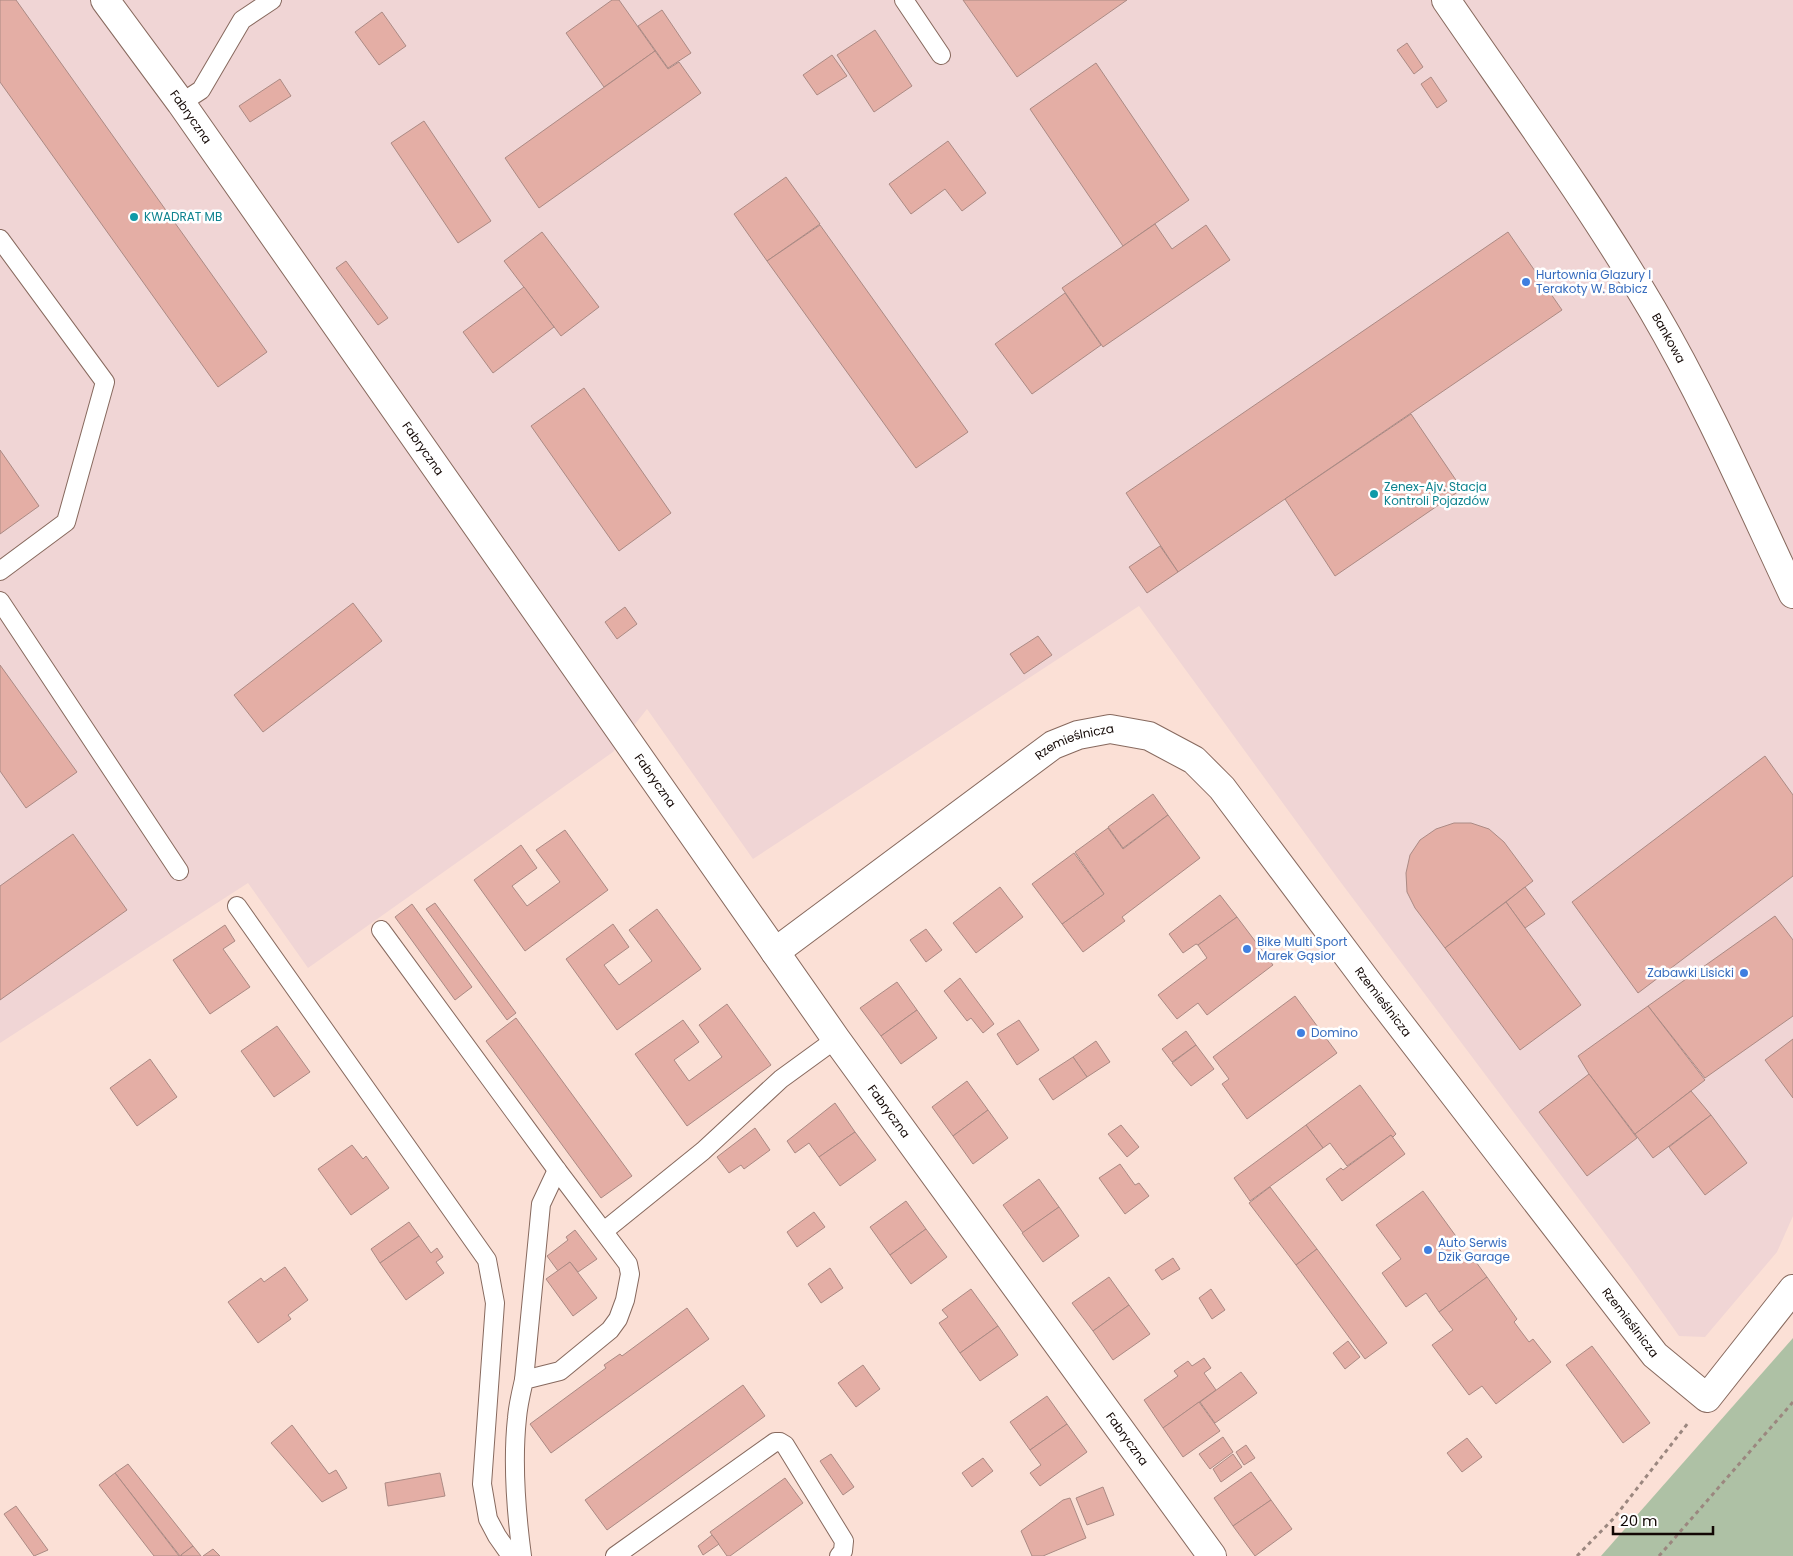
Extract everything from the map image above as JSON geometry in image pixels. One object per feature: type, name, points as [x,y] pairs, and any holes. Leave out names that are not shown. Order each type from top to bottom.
[{"type":"street","name":"Fabryczna","points":[[105,0],[181,103],[836,1039],[1212,1556]]},
{"type":"street","name":"Bankowa","points":[[1446,0],[1589,207],[1652,309],[1712,420],[1793,594]]},
{"type":"street","name":"Rzemieślnicza","points":[[775,952],[1053,745],[1078,736],[1110,730],[1149,736],[1194,760],[1222,788],[1372,988],[1655,1356],[1707,1398]]},
{"type":"street","points":[[1707,1398],[1793,1289]]},
{"type":"lane","points":[[181,103],[201,90],[242,20],[272,0]]},
{"type":"lane","points":[[904,0],[941,55]]},
{"type":"lane","points":[[0,239],[106,382],[66,522],[0,571]]},
{"type":"lane","points":[[0,602],[179,871]]},
{"type":"lane","points":[[237,906],[487,1260],[495,1302],[482,1484],[488,1519],[511,1556]]},
{"type":"lane","points":[[381,930],[556,1170],[628,1264],[630,1274],[625,1300],[618,1319],[610,1330],[560,1371],[524,1380]]},
{"type":"lane","points":[[604,1231],[703,1151],[781,1079],[836,1039]]},
{"type":"lane","points":[[522,1556],[516,1516],[517,1418],[524,1380],[541,1204],[556,1170]]},
{"type":"lane","points":[[621,1555],[775,1442],[780,1442],[785,1445],[844,1541],[843,1551],[839,1556]]},
{"type":"path","points":[[1577,1556],[1614,1518],[1707,1398]]},
{"type":"path","points":[[1658,1556],[1793,1402]]},
{"type":"shaded area","points":[[0,0],[1793,0],[1793,1216],[1777,1252],[1705,1337],[1679,1336],[1630,1267],[1339,880],[1139,606],[753,859],[647,709],[613,752],[308,968],[248,883],[0,1043]]},
{"type":"green space","points":[[1793,1338],[1793,1556],[1601,1556]]},
{"type":"building","name":"KWADRAT MB","points":[[0,0],[16,0],[267,352],[218,387],[0,82]]},
{"type":"building","points":[[612,0],[619,0],[655,51],[604,87],[566,33]]},
{"type":"building","points":[[963,0],[1127,0],[1017,77]]},
{"type":"building","points":[[662,10],[691,53],[668,68],[638,26]]},
{"type":"building","points":[[382,12],[406,46],[379,65],[355,32]]},
{"type":"building","points":[[875,30],[912,86],[874,112],[837,55]]},
{"type":"building","points":[[1407,43],[1423,67],[1414,74],[1397,50]]},
{"type":"building","points":[[655,51],[668,69],[679,62],[701,93],[539,208],[505,158]]},
{"type":"building","points":[[832,55],[847,76],[817,95],[803,75]]},
{"type":"building","points":[[1096,63],[1189,200],[1123,246],[1030,109]]},
{"type":"building","points":[[1431,77],[1447,101],[1437,108],[1421,84]]},
{"type":"building","points":[[280,79],[291,96],[250,122],[239,106]]},
{"type":"building","points":[[424,121],[491,221],[458,243],[391,143]]},
{"type":"building","points":[[948,141],[986,193],[962,211],[945,189],[911,214],[889,184]]},
{"type":"building","points":[[786,177],[820,224],[767,261],[734,214]]},
{"type":"building","points":[[1155,224],[1172,249],[1206,225],[1230,260],[1103,347],[1062,288]]},
{"type":"building","points":[[820,225],[968,432],[916,468],[767,261]]},
{"type":"building","points":[[542,232],[599,307],[561,336],[504,261]]},
{"type":"building","points":[[1508,232],[1562,310],[1178,572],[1126,493]]},
{"type":"building","points":[[346,261],[388,318],[378,325],[336,268]]},
{"type":"building","points":[[524,287],[554,327],[493,373],[463,332]]},
{"type":"building","points":[[1065,293],[1101,345],[1032,394],[995,344]]},
{"type":"building","points":[[584,388],[671,513],[619,551],[531,426]]},
{"type":"building","name":"Zenex-Ajv. Stacja Kontroli Pojazdów","points":[[1411,414],[1462,489],[1335,576],[1285,499]]},
{"type":"building","points":[[0,450],[39,506],[0,534]]},
{"type":"building","points":[[1160,546],[1178,572],[1147,593],[1129,567]]},
{"type":"building","points":[[353,603],[382,641],[263,732],[234,695]]},
{"type":"building","points":[[625,607],[637,624],[617,639],[605,622]]},
{"type":"building","points":[[1038,636],[1052,655],[1024,674],[1010,654]]},
{"type":"building","points":[[0,665],[77,772],[26,808],[0,771]]},
{"type":"building","points":[[1765,756],[1793,795],[1793,876],[1638,993],[1572,902]]},
{"type":"building","points":[[1153,794],[1168,815],[1123,848],[1108,827]]},
{"type":"building","points":[[1168,815],[1200,858],[1122,917],[1125,921],[1083,952],[1062,924],[1104,894],[1075,852],[1108,828],[1123,849]]},
{"type":"building","points":[[1454,823],[1471,823],[1489,829],[1504,842],[1533,881],[1445,948],[1415,908],[1407,892],[1406,873],[1410,855],[1420,840],[1436,829]]},
{"type":"building","points":[[565,830],[608,890],[525,951],[474,880],[521,845],[537,868],[512,886],[527,906],[560,882],[536,850]]},
{"type":"building","points":[[73,834],[127,910],[0,1000],[0,886]]},
{"type":"building","points":[[1074,853],[1104,894],[1062,924],[1032,884]]},
{"type":"building","points":[[1000,887],[1023,917],[976,953],[953,923]]},
{"type":"building","points":[[1525,887],[1545,914],[1525,928],[1506,902]]},
{"type":"building","points":[[1220,895],[1237,917],[1198,945],[1196,944],[1183,953],[1169,934]]},
{"type":"building","points":[[1506,902],[1581,1005],[1520,1050],[1445,948]]},
{"type":"building","points":[[435,903],[516,1013],[507,1020],[426,909]]},
{"type":"building","points":[[412,904],[472,987],[455,1000],[395,917]]},
{"type":"building","points":[[657,909],[701,969],[617,1030],[566,959],[613,924],[629,947],[604,965],[619,985],[652,961],[629,930]]},
{"type":"building","name":"Zabawki Lisicki","points":[[1775,916],[1793,940],[1793,1016],[1705,1078],[1648,1006]]},
{"type":"building","points":[[1237,917],[1273,965],[1207,1015],[1198,1003],[1177,1019],[1158,995],[1207,958],[1198,945]]},
{"type":"building","points":[[225,925],[235,941],[223,949],[250,987],[210,1014],[173,960]]},
{"type":"building","points":[[926,929],[942,950],[926,962],[910,940]]},
{"type":"building","points":[[960,978],[994,1024],[983,1033],[971,1018],[967,1021],[944,991]]},
{"type":"building","points":[[897,982],[917,1010],[881,1036],[860,1008]]},
{"type":"building","points":[[1295,996],[1337,1053],[1247,1119],[1222,1084],[1229,1079],[1213,1057]]},
{"type":"building","points":[[727,1004],[771,1065],[687,1126],[635,1054],[683,1020],[699,1042],[674,1060],[689,1081],[722,1057],[699,1025]]},
{"type":"building","points":[[1648,1006],[1705,1080],[1635,1134],[1589,1074],[1578,1056]]},
{"type":"building","points":[[917,1010],[937,1038],[901,1064],[881,1036]]},
{"type":"building","points":[[516,1018],[632,1176],[601,1198],[486,1041]]},
{"type":"building","points":[[1019,1020],[1039,1050],[1017,1065],[997,1034]]},
{"type":"building","points":[[277,1026],[310,1072],[274,1097],[241,1051]]},
{"type":"building","points":[[1186,1031],[1196,1045],[1172,1062],[1162,1049]]},
{"type":"building","points":[[1793,1039],[1793,1098],[1765,1060]]},
{"type":"building","points":[[1096,1041],[1110,1062],[1087,1077],[1073,1057]]},
{"type":"building","points":[[1196,1045],[1214,1069],[1191,1086],[1172,1063]]},
{"type":"building","points":[[1073,1057],[1087,1077],[1053,1100],[1039,1079]]},
{"type":"building","points":[[150,1059],[177,1097],[137,1126],[110,1088]]},
{"type":"building","points":[[1589,1074],[1637,1138],[1587,1176],[1539,1112]]},
{"type":"building","points":[[967,1081],[988,1110],[953,1136],[932,1107]]},
{"type":"building","points":[[1360,1085],[1396,1134],[1393,1137],[1391,1135],[1347,1166],[1330,1143],[1323,1148],[1306,1125]]},
{"type":"building","points":[[1691,1091],[1711,1115],[1653,1158],[1635,1134]]},
{"type":"building","points":[[835,1103],[855,1132],[819,1157],[809,1143],[795,1153],[787,1141]]},
{"type":"building","points":[[988,1110],[1008,1138],[973,1164],[953,1136]]},
{"type":"building","points":[[1711,1115],[1747,1163],[1705,1195],[1669,1147]]},
{"type":"building","points":[[1121,1125],[1139,1147],[1127,1157],[1108,1134]]},
{"type":"building","points":[[1306,1125],[1323,1148],[1250,1201],[1234,1178]]},
{"type":"building","points":[[755,1128],[770,1150],[744,1169],[741,1165],[729,1173],[717,1157]]},
{"type":"building","points":[[855,1132],[876,1160],[840,1186],[819,1157]]},
{"type":"building","points":[[1391,1135],[1405,1154],[1342,1201],[1326,1179],[1341,1168],[1343,1170]]},
{"type":"building","points":[[352,1145],[363,1159],[366,1156],[389,1188],[351,1215],[318,1169]]},
{"type":"building","points":[[1120,1164],[1135,1185],[1139,1183],[1149,1196],[1125,1214],[1099,1178]]},
{"type":"building","points":[[1039,1179],[1059,1207],[1023,1233],[1003,1205]]},
{"type":"building","points":[[1270,1187],[1317,1249],[1296,1265],[1249,1203]]},
{"type":"building","name":"Auto Serwis Dzik Garage","points":[[1423,1191],[1458,1239],[1454,1242],[1469,1262],[1476,1262],[1487,1277],[1439,1312],[1426,1293],[1406,1307],[1382,1273],[1401,1259],[1376,1225]]},
{"type":"building","points":[[906,1201],[926,1229],[890,1255],[870,1227]]},
{"type":"building","points":[[1059,1207],[1079,1236],[1043,1262],[1022,1233]]},
{"type":"building","points":[[814,1212],[825,1227],[797,1247],[787,1232]]},
{"type":"building","points":[[409,1222],[419,1236],[380,1263],[371,1249]]},
{"type":"building","points":[[926,1229],[947,1257],[911,1284],[890,1255]]},
{"type":"building","points":[[575,1230],[597,1259],[578,1272],[570,1262],[558,1271],[547,1256],[568,1240],[566,1237]]},
{"type":"building","points":[[419,1236],[431,1253],[437,1248],[443,1257],[436,1262],[444,1273],[406,1300],[380,1263]]},
{"type":"building","points":[[1317,1249],[1387,1343],[1365,1359],[1296,1265]]},
{"type":"building","points":[[1173,1258],[1180,1269],[1162,1280],[1155,1270]]},
{"type":"building","points":[[570,1262],[597,1298],[573,1316],[546,1279]]},
{"type":"building","points":[[285,1267],[308,1300],[288,1315],[291,1319],[258,1343],[228,1302],[261,1278],[264,1282]]},
{"type":"building","points":[[830,1268],[843,1288],[821,1303],[808,1284]]},
{"type":"building","points":[[1109,1277],[1129,1305],[1093,1331],[1072,1303]]},
{"type":"building","points":[[1487,1277],[1517,1319],[1514,1322],[1529,1342],[1533,1339],[1551,1362],[1496,1404],[1482,1386],[1469,1395],[1432,1345],[1453,1330],[1439,1312]]},
{"type":"building","points":[[971,1289],[998,1326],[960,1353],[939,1323],[948,1317],[942,1310]]},
{"type":"building","points":[[1211,1289],[1225,1310],[1212,1319],[1199,1298]]},
{"type":"building","points":[[1129,1305],[1150,1334],[1113,1360],[1093,1331]]},
{"type":"building","points":[[687,1308],[709,1339],[551,1453],[530,1424],[606,1368],[604,1365],[620,1354],[622,1356]]},
{"type":"building","points":[[998,1326],[1018,1355],[980,1381],[960,1353]]},
{"type":"building","points":[[1348,1341],[1360,1357],[1345,1369],[1333,1353]]},
{"type":"building","points":[[1592,1346],[1650,1423],[1623,1443],[1566,1365]]},
{"type":"building","points":[[1204,1358],[1211,1368],[1204,1373],[1216,1390],[1163,1428],[1144,1400],[1178,1376],[1174,1371],[1188,1361],[1192,1366]]},
{"type":"building","points":[[863,1365],[880,1389],[856,1407],[838,1383]]},
{"type":"building","points":[[1241,1372],[1257,1393],[1215,1423],[1200,1402]]},
{"type":"building","points":[[743,1385],[765,1416],[607,1530],[585,1500]]},
{"type":"building","points":[[1047,1396],[1067,1424],[1030,1450],[1010,1422]]},
{"type":"building","points":[[1199,1402],[1220,1431],[1183,1457],[1163,1428]]},
{"type":"building","points":[[1067,1424],[1087,1452],[1040,1486],[1030,1473],[1041,1465],[1030,1450]]},
{"type":"building","points":[[292,1425],[329,1474],[336,1470],[347,1488],[322,1502],[271,1443]]},
{"type":"building","points":[[1223,1437],[1233,1452],[1210,1469],[1199,1454]]},
{"type":"building","points":[[1467,1438],[1482,1457],[1462,1472],[1447,1453]]},
{"type":"building","points":[[1246,1445],[1255,1458],[1244,1465],[1236,1452]]},
{"type":"building","points":[[831,1454],[854,1487],[843,1495],[820,1461]]},
{"type":"building","points":[[1233,1454],[1242,1467],[1221,1482],[1213,1469]]},
{"type":"building","points":[[983,1458],[993,1471],[972,1487],[962,1473]]},
{"type":"building","points":[[128,1464],[193,1546],[180,1556],[115,1473]]},
{"type":"building","points":[[1251,1472],[1271,1500],[1233,1526],[1214,1498]]},
{"type":"building","points":[[115,1473],[179,1556],[154,1556],[99,1485]]},
{"type":"building","points":[[440,1473],[445,1496],[388,1506],[385,1483]]},
{"type":"building","points":[[785,1478],[803,1503],[730,1556],[727,1556],[710,1532]]},
{"type":"building","points":[[1103,1487],[1114,1515],[1087,1525],[1076,1498]]},
{"type":"building","points":[[1070,1498],[1086,1538],[1043,1556],[1032,1556],[1021,1531],[1063,1500]]},
{"type":"building","points":[[1271,1500],[1292,1529],[1255,1556],[1233,1526]]},
{"type":"building","points":[[16,1506],[48,1550],[34,1556],[4,1514]]},
{"type":"building","points":[[712,1535],[719,1544],[703,1555],[698,1546]]},
{"type":"building","points":[[193,1546],[201,1556],[181,1555]]},
{"type":"building","points":[[213,1549],[220,1556],[203,1556]]},
{"type":"place","name":"KWADRAT MB","points":[[134,217]]},
{"type":"place","name":"Hurtownia Glazury I Terakoty W. Babicz","points":[[1526,282]]},
{"type":"place","name":"Zenex-Ajv. Stacja Kontroli Pojazdów","points":[[1374,494]]},
{"type":"place","name":"Bike Multi Sport Marek Gąsior","points":[[1247,949]]},
{"type":"place","name":"Zabawki Lisicki","points":[[1744,973]]},
{"type":"place","name":"Domino","points":[[1301,1033]]},
{"type":"place","name":"Auto Serwis Dzik Garage","points":[[1428,1250]]}]
